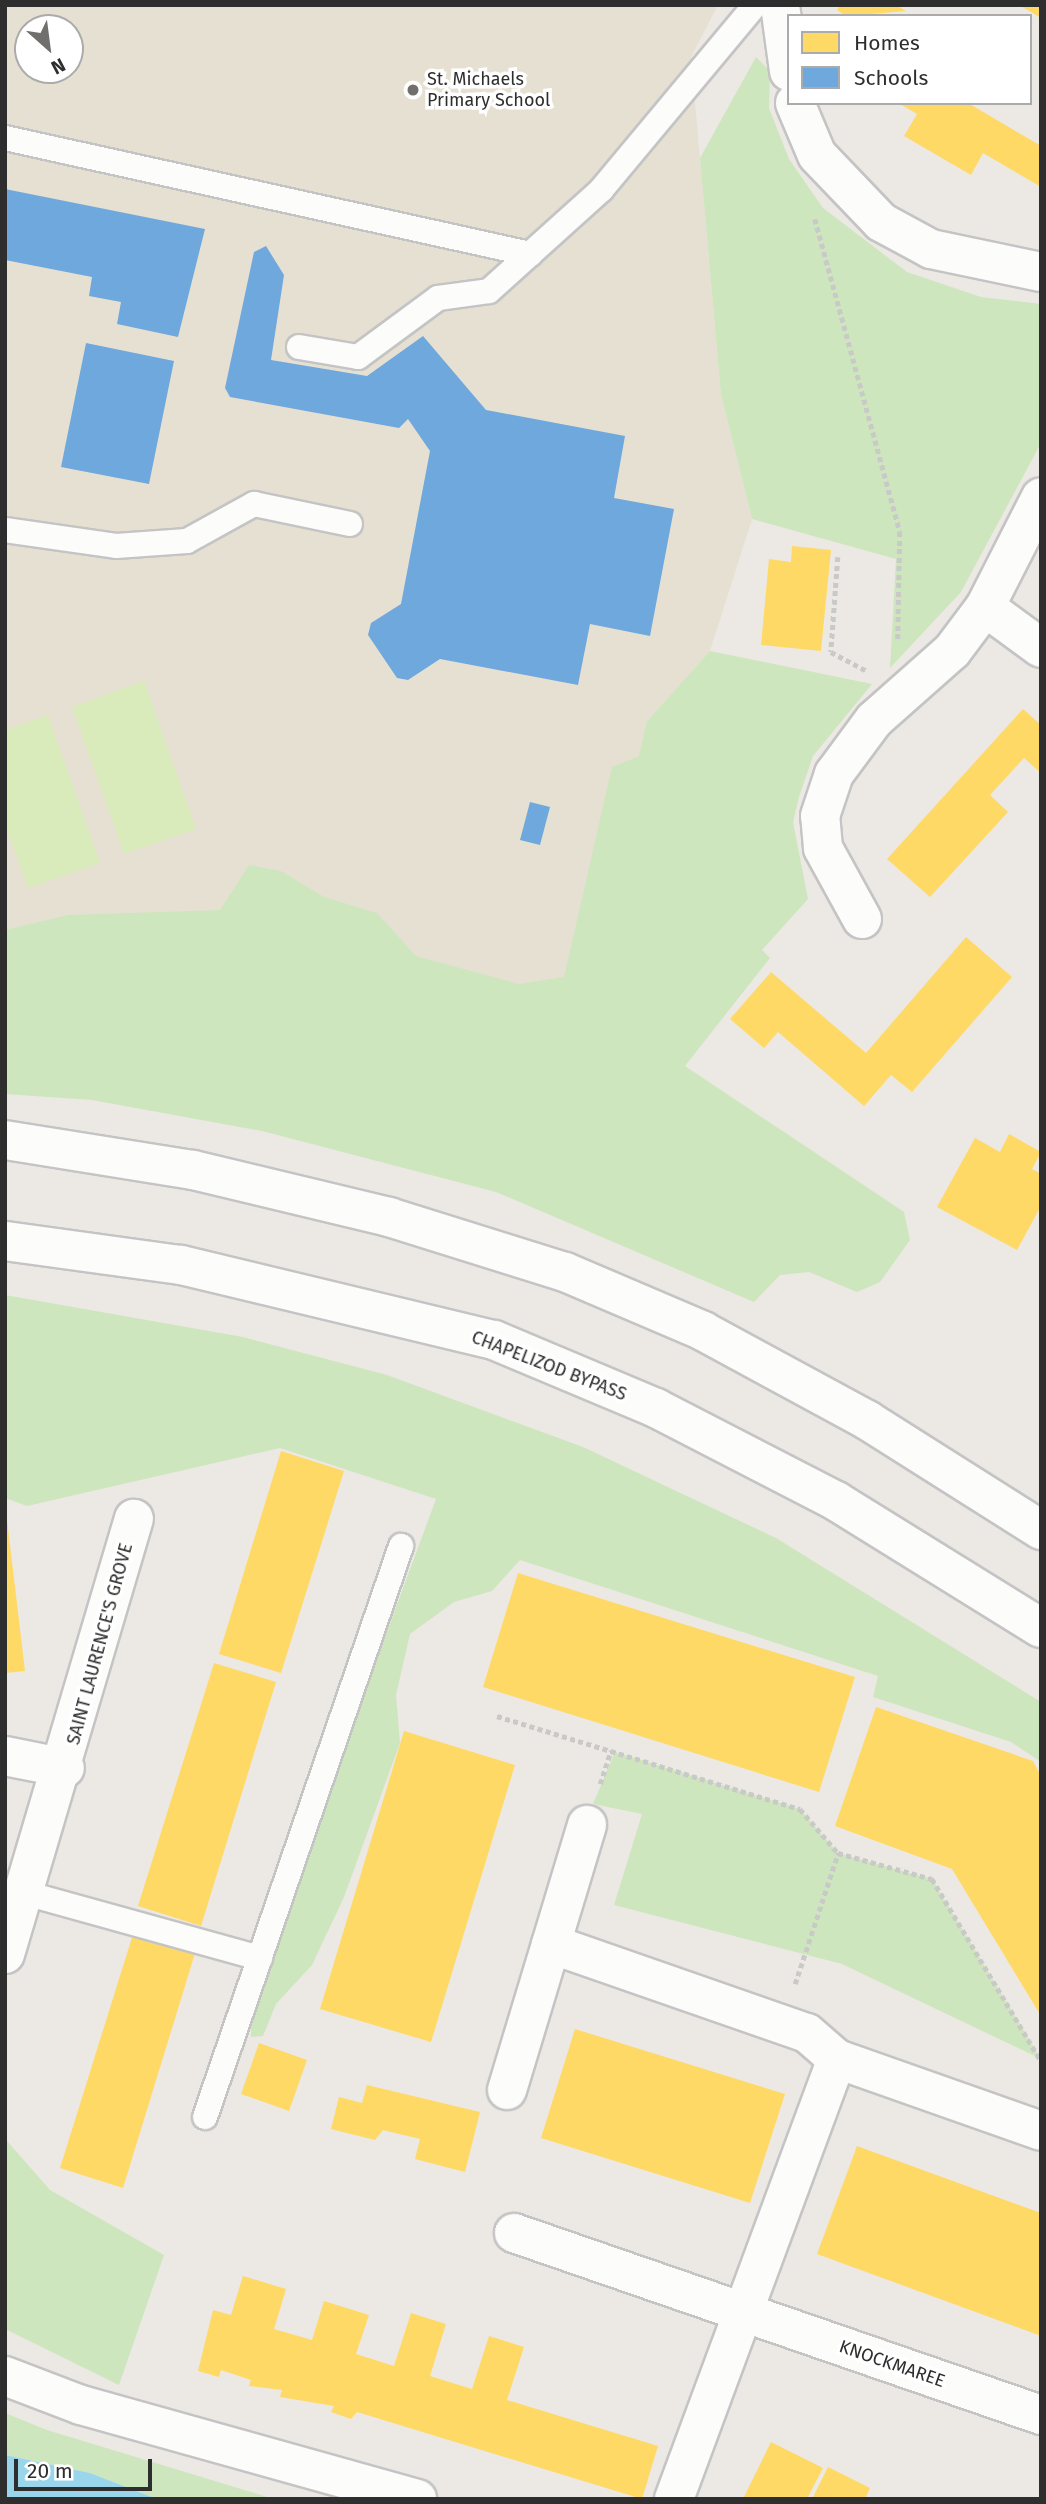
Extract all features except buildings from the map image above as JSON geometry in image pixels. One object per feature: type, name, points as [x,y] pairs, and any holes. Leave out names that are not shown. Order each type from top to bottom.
[{"type":"street","points":[[780,5],[787,56]]},
{"type":"street","points":[[796,105],[817,155],[881,222],[930,249],[1041,271]]},
{"type":"street","points":[[862,919],[835,878],[820,816],[834,774],[874,720],[952,651],[985,607],[1041,497]]},
{"type":"street","points":[[985,607],[1041,648]]},
{"type":"street","points":[[5,1140],[206,1173],[389,1217],[565,1272],[703,1331],[867,1420],[1041,1530]]},
{"type":"street","name":"CHAPELIZOD BYPASS","points":[[5,1241],[181,1265],[494,1340],[656,1408],[836,1501],[1041,1628]]},
{"type":"street","name":"SAINT LAURENCE'S GROVE","points":[[5,1954],[65,1768],[134,1519]]},
{"type":"street","name":"SAINT LAURENCE'S GROVE","points":[[5,1756],[65,1768]]},
{"type":"street","points":[[506,2090],[587,1825]]},
{"type":"street","points":[[551,1944],[782,2024],[807,2034],[836,2059],[1041,2131]]},
{"type":"street","points":[[674,2499],[836,2059]]},
{"type":"street","name":"KNOCKMAREE","points":[[514,2233],[1041,2416]]},
{"type":"street","points":[[5,2376],[81,2405],[416,2499]]},
{"type":"lane","points":[[299,347],[358,357],[438,298],[489,291],[601,190],[755,5]]},
{"type":"lane","points":[[5,138],[530,254]]},
{"type":"lane","points":[[5,530],[116,546],[187,541],[254,504],[350,524]]},
{"type":"lane","points":[[205,2117],[401,1546]]},
{"type":"lane","points":[[25,1893],[260,1958]]},
{"type":"path","points":[[811,204],[900,532],[898,658],[906,692]]},
{"type":"path","points":[[838,557],[831,652],[906,692]]},
{"type":"path","points":[[498,1716],[800,1809],[838,1853],[932,1879],[1041,2061]]},
{"type":"path","points":[[782,2024],[838,1853]]},
{"type":"shaded area","points":[[5,5],[718,5],[691,57],[721,395],[752,519],[710,651],[647,721],[631,1033],[5,939]]},
{"type":"green space","points":[[756,57],[770,71],[769,108],[789,159],[823,208],[907,272],[981,297],[1041,304],[1041,443],[961,592],[890,668],[896,559],[752,519],[721,395],[700,158]]},
{"type":"green space","points":[[710,651],[872,684],[813,756],[799,797],[793,822],[808,899],[762,950],[770,958],[685,1066],[904,1212],[910,1240],[880,1282],[857,1292],[809,1272],[780,1275],[754,1302],[496,1192],[262,1131],[92,1100],[5,1094],[5,930],[68,915],[220,910],[249,865],[281,871],[324,897],[377,913],[416,956],[519,984],[564,977],[612,767],[639,756],[647,721]]},
{"type":"green space","points":[[144,681],[196,829],[124,854],[72,707]]},
{"type":"green space","points":[[48,715],[100,863],[28,888],[5,824],[5,730]]},
{"type":"green space","points":[[5,1295],[243,1337],[387,1375],[583,1447],[776,1538],[1041,1702],[1041,1762],[1011,1742],[873,1697],[878,1676],[520,1560],[492,1591],[454,1602],[410,1634],[396,1695],[400,1743],[344,1897],[312,1965],[276,2004],[263,2036],[251,2037],[251,1999],[436,1499],[280,1448],[27,1506],[5,1498]]},
{"type":"green space","points":[[615,1752],[800,1809],[838,1853],[932,1879],[1041,2059],[842,1964],[614,1905],[642,1814],[593,1804]]},
{"type":"green space","points":[[7,2141],[50,2190],[164,2255],[119,2385],[5,2329]]},
{"type":"green space","points":[[5,2413],[47,2430],[274,2499],[157,2499],[90,2473],[5,2455]]},
{"type":"water","points":[[5,2455],[90,2473],[157,2499],[5,2499]]},
{"type":"place","name":"St. Michaels Primary School","points":[[413,90]]}]
